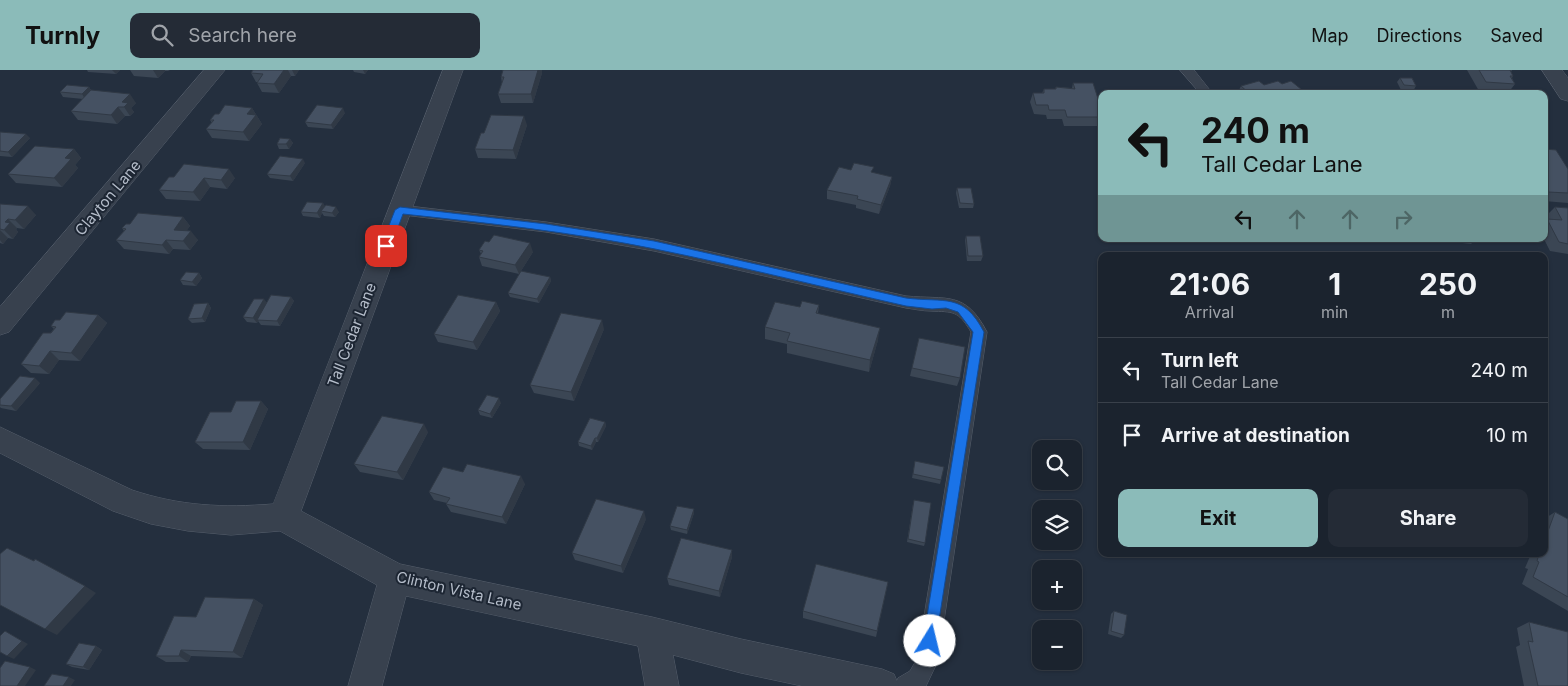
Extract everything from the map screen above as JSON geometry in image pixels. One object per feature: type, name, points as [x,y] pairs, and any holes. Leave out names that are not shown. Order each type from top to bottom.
[{"type":"street","name":"Clayton Lane","points":[[0,325],[215,70]]},
{"type":"street","name":"Tall Cedar Lane","points":[[283,517],[453,70]]},
{"type":"street","points":[[1552,70],[1568,94]]},
{"type":"street","points":[[0,439],[124,501],[151,510],[188,517],[231,521],[283,517]]},
{"type":"street","name":"Clinton Vista Lane","points":[[283,517],[395,578],[652,633],[741,656],[882,686]]},
{"type":"street","points":[[365,686],[395,578]]},
{"type":"street","points":[[652,633],[662,686]]},
{"type":"lane","points":[[1186,70],[1204,90]]},
{"type":"lane","points":[[400,210],[546,227],[654,245],[906,302],[932,305],[946,304],[962,309],[979,332],[927,661],[918,679],[906,686]]},
{"type":"building","points":[[253,70],[284,70],[274,84],[257,83],[263,74],[251,73]]},
{"type":"building","points":[[503,70],[538,70],[531,94],[498,94],[504,77],[501,77]]},
{"type":"building","points":[[1479,70],[1510,70],[1513,76],[1510,76],[1515,84],[1486,82]]},
{"type":"building","points":[[1400,78],[1412,78],[1416,86],[1404,85]]},
{"type":"building","points":[[1259,81],[1264,85],[1278,81],[1282,84],[1291,81],[1302,90],[1246,90],[1241,86]]},
{"type":"building","points":[[1073,83],[1093,83],[1098,99],[1098,117],[1067,117],[1065,110],[1049,110],[1048,105],[1036,105],[1033,93],[1044,93],[1044,89],[1056,89],[1056,87],[1075,89]]},
{"type":"building","points":[[67,85],[89,87],[82,94],[60,92]]},
{"type":"building","points":[[91,90],[130,94],[122,102],[128,103],[124,107],[118,107],[111,115],[71,111]]},
{"type":"building","points":[[225,105],[252,108],[247,114],[256,115],[243,132],[206,129],[214,120],[210,120],[215,114],[219,114]]},
{"type":"building","points":[[317,105],[343,108],[331,125],[305,122]]},
{"type":"building","points":[[491,115],[524,116],[513,150],[475,149]]},
{"type":"building","points":[[0,132],[26,134],[8,152],[0,151]]},
{"type":"building","points":[[280,138],[290,139],[286,144],[277,144]]},
{"type":"building","points":[[35,146],[74,149],[65,158],[71,159],[54,178],[8,174]]},
{"type":"building","points":[[1548,149],[1556,150],[1568,169],[1568,193],[1548,192]]},
{"type":"building","points":[[280,156],[303,159],[290,176],[267,174]]},
{"type":"building","points":[[854,163],[874,167],[871,172],[892,177],[881,205],[857,199],[858,196],[827,190],[839,167],[851,170]]},
{"type":"building","points":[[184,164],[229,169],[221,180],[204,178],[193,192],[159,190],[169,177],[174,177]]},
{"type":"building","points":[[957,188],[971,188],[974,204],[960,203]]},
{"type":"building","points":[[307,202],[323,203],[317,213],[301,212]]},
{"type":"building","points":[[0,204],[28,206],[15,220],[8,219],[5,222],[10,223],[4,230],[0,229]]},
{"type":"building","points":[[326,205],[336,207],[332,213],[321,211]]},
{"type":"building","points":[[1555,207],[1568,208],[1568,244],[1559,242],[1548,219],[1562,220]]},
{"type":"building","points":[[138,213],[183,217],[174,230],[191,231],[183,241],[166,240],[162,245],[116,240],[126,229],[122,228],[126,224],[130,224]]},
{"type":"building","points":[[494,235],[530,243],[515,265],[479,257],[483,251],[479,250],[485,241],[489,242]]},
{"type":"building","points":[[966,236],[980,236],[983,256],[968,256]]},
{"type":"building","points":[[521,271],[550,277],[537,299],[508,293]]},
{"type":"building","points":[[186,272],[199,273],[192,282],[180,280]]},
{"type":"building","points":[[271,295],[291,297],[277,321],[257,320]]},
{"type":"building","points":[[458,295],[496,302],[473,342],[434,334]]},
{"type":"building","points":[[254,299],[264,299],[253,318],[243,317]]},
{"type":"building","points":[[802,301],[819,305],[816,313],[880,328],[870,360],[787,341],[790,333],[765,327],[775,302],[800,307]]},
{"type":"building","points":[[208,303],[202,318],[188,319],[194,304]]},
{"type":"building","points":[[66,312],[98,315],[71,353],[50,351],[39,366],[21,364],[43,333],[51,333],[56,327],[51,326],[55,320],[60,320]]},
{"type":"building","points":[[561,313],[602,320],[571,392],[530,385]]},
{"type":"building","points":[[919,338],[965,347],[960,378],[912,368]]},
{"type":"building","points":[[20,376],[35,378],[11,406],[0,405],[0,399]]},
{"type":"building","points":[[487,395],[499,398],[490,414],[478,410]]},
{"type":"building","points":[[236,401],[261,401],[243,442],[195,442],[210,412],[231,412]]},
{"type":"building","points":[[382,416],[424,424],[397,472],[354,464]]},
{"type":"building","points":[[590,418],[605,422],[591,446],[578,442]]},
{"type":"building","points":[[915,461],[944,467],[941,480],[913,474]]},
{"type":"building","points":[[467,464],[521,476],[502,517],[446,504],[450,498],[429,492],[443,467],[463,472]]},
{"type":"building","points":[[596,499],[644,511],[621,566],[572,553]]},
{"type":"building","points":[[914,500],[931,503],[925,543],[908,539]]},
{"type":"building","points":[[677,506],[694,509],[687,530],[670,526]]},
{"type":"building","points":[[1555,512],[1568,519],[1568,597],[1533,577],[1539,562],[1537,561],[1538,557],[1548,557],[1548,531]]},
{"type":"building","points":[[681,538],[732,550],[719,591],[667,578]]},
{"type":"building","points":[[7,548],[34,561],[35,559],[85,586],[45,629],[0,605],[0,554]]},
{"type":"building","points":[[816,564],[888,582],[877,631],[803,611]]},
{"type":"building","points":[[205,597],[254,599],[233,652],[181,650],[179,656],[156,656],[174,616],[196,617]]},
{"type":"building","points":[[1114,611],[1127,615],[1124,635],[1111,631]]},
{"type":"building","points":[[1529,622],[1568,632],[1568,686],[1538,686],[1528,641],[1533,642]]},
{"type":"building","points":[[5,631],[22,641],[7,656],[0,652],[0,636]]},
{"type":"building","points":[[79,643],[96,646],[83,667],[66,664]]},
{"type":"building","points":[[5,661],[30,667],[17,686],[0,686],[0,668]]},
{"type":"building","points":[[52,674],[69,677],[63,686],[44,686]]},
{"type":"route","points":[[386,246],[400,210],[474,218],[546,227],[654,245],[906,302],[932,305],[946,304],[962,309],[979,332],[930,641]]}]
